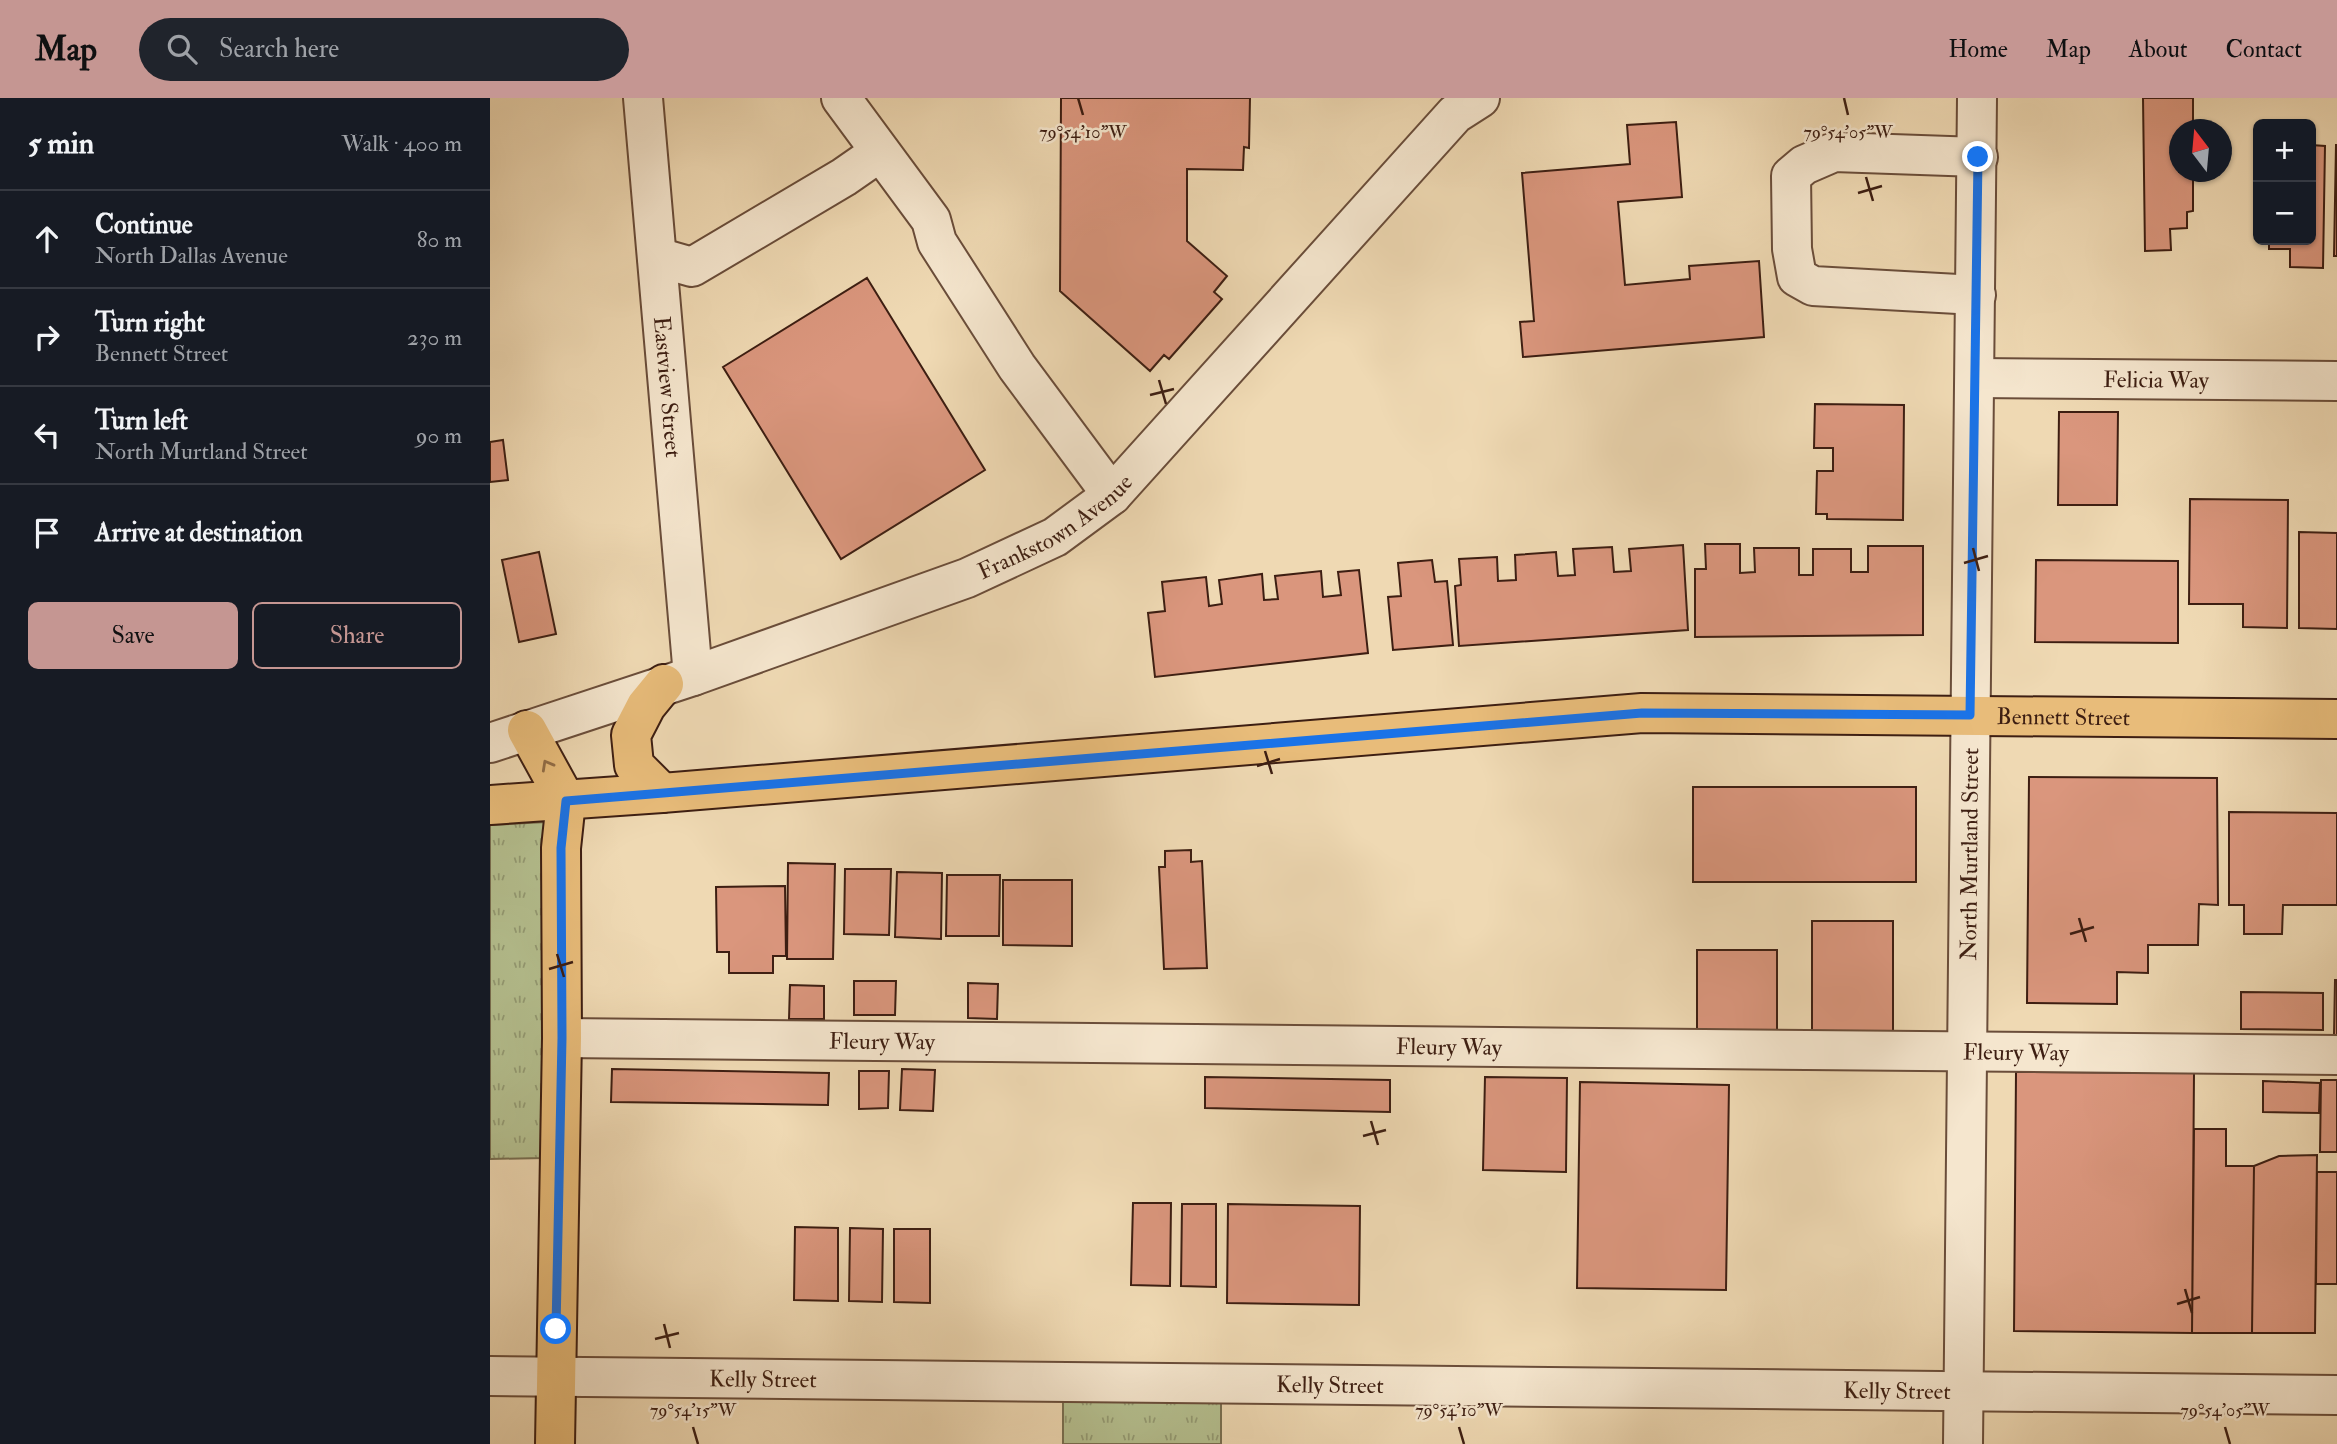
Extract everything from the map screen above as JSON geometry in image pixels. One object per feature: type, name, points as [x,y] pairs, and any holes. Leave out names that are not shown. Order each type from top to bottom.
[{"type":"main road","points":[[662,793],[634,765],[631,734],[646,706],[679,680]]},
{"type":"main road","name":"Bennett Street","points":[[490,805],[1642,713],[2337,719]]},
{"type":"main road","points":[[527,730],[566,801],[561,848],[562,1038],[555,1444]]},
{"type":"street","name":"Eastview Street","points":[[643,98],[657,257],[679,680]]},
{"type":"street","points":[[841,98],[931,220],[937,242],[1017,367],[1112,495]]},
{"type":"street","name":"North Murtland Street","points":[[1963,1444],[1978,98]]},
{"type":"street","name":"Frankstown Avenue","points":[[490,743],[679,680],[967,578],[1055,537],[1112,495],[1459,103]]},
{"type":"street","points":[[657,257],[692,267],[844,177],[880,152]]},
{"type":"street","points":[[1976,295],[1813,286],[1797,277],[1792,248],[1791,176],[1804,165],[1834,152],[1978,157]]},
{"type":"street","name":"Felicia Way","points":[[1976,378],[2337,381]]},
{"type":"street","name":"Fleury Way","points":[[562,1038],[2337,1055]]},
{"type":"street","name":"Kelly Street","points":[[490,1376],[2337,1395]]},
{"type":"green space","points":[[547,822],[543,1158],[490,1159],[490,825]]},
{"type":"green space","points":[[1063,1393],[1221,1395],[1221,1444],[1063,1444]]},
{"type":"building","points":[[1061,98],[1250,98],[1249,148],[1244,147],[1243,170],[1187,169],[1187,241],[1227,276],[1214,292],[1222,299],[1169,359],[1164,355],[1150,371],[1060,291]]},
{"type":"building","points":[[2143,98],[2193,98],[2193,119],[2169,119],[2169,182],[2193,182],[2193,211],[2187,212],[2187,228],[2170,229],[2171,250],[2145,251]]},
{"type":"building","points":[[1676,122],[1682,197],[1618,202],[1625,285],[1690,279],[1689,266],[1759,261],[1764,337],[1523,357],[1520,322],[1534,321],[1522,173],[1630,164],[1627,125]]},
{"type":"building","points":[[2316,145],[2325,146],[2323,268],[2290,267],[2290,249],[2269,249],[2269,245],[2316,245]]},
{"type":"building","points":[[2336,145],[2337,256],[2334,256]]},
{"type":"building","points":[[867,278],[985,470],[841,559],[723,367]]},
{"type":"building","points":[[1815,404],[1904,405],[1903,520],[1827,519],[1827,514],[1816,514],[1817,471],[1833,471],[1833,448],[1814,448]]},
{"type":"building","points":[[2059,412],[2118,412],[2117,505],[2058,505]]},
{"type":"building","points":[[503,440],[508,480],[490,482],[490,442]]},
{"type":"building","points":[[2190,499],[2288,500],[2287,628],[2243,627],[2243,604],[2189,604]]},
{"type":"building","points":[[2299,532],[2337,533],[2337,629],[2299,628]]},
{"type":"building","points":[[1705,544],[1740,544],[1740,573],[1755,572],[1754,548],[1799,548],[1799,575],[1813,575],[1813,549],[1851,549],[1851,572],[1868,572],[1868,546],[1923,546],[1923,635],[1695,637],[1695,569],[1706,569]]},
{"type":"building","points":[[1683,545],[1688,630],[1459,646],[1455,586],[1461,585],[1459,559],[1497,557],[1498,581],[1516,580],[1515,555],[1556,552],[1558,576],[1575,575],[1573,549],[1612,547],[1614,572],[1631,571],[1629,549]]},
{"type":"building","points":[[539,552],[556,634],[519,642],[502,560]]},
{"type":"building","points":[[1432,560],[1435,582],[1447,581],[1453,645],[1393,650],[1388,597],[1401,596],[1398,563]]},
{"type":"building","points":[[2036,560],[2178,561],[2178,643],[2035,642]]},
{"type":"building","points":[[1359,570],[1368,653],[1155,677],[1148,613],[1165,611],[1162,582],[1206,577],[1209,606],[1222,604],[1219,580],[1262,574],[1264,600],[1278,599],[1275,576],[1321,571],[1323,597],[1341,595],[1338,572]]},
{"type":"building","points":[[2029,777],[2217,778],[2218,905],[2199,904],[2198,945],[2148,945],[2148,973],[2117,972],[2117,1004],[2027,1003]]},
{"type":"building","points":[[1693,787],[1916,787],[1916,882],[1693,882]]},
{"type":"building","points":[[2229,812],[2337,813],[2337,905],[2283,905],[2282,934],[2244,934],[2244,905],[2229,905]]},
{"type":"building","points":[[1191,850],[1191,862],[1202,861],[1207,968],[1164,969],[1159,867],[1165,867],[1165,851]]},
{"type":"building","points":[[788,863],[835,864],[833,959],[787,959]]},
{"type":"building","points":[[845,869],[891,869],[889,935],[844,934]]},
{"type":"building","points":[[897,872],[942,873],[941,939],[895,937]]},
{"type":"building","points":[[947,875],[1000,875],[999,936],[946,936]]},
{"type":"building","points":[[1003,880],[1072,880],[1072,946],[1003,945]]},
{"type":"building","points":[[785,886],[786,956],[773,956],[773,973],[729,973],[729,952],[717,952],[716,887]]},
{"type":"building","points":[[1812,921],[1893,921],[1893,1035],[1812,1035]]},
{"type":"building","points":[[1697,950],[1777,950],[1777,1030],[1697,1031]]},
{"type":"building","points":[[2337,980],[2337,1035],[2334,1035]]},
{"type":"building","points":[[854,981],[896,981],[895,1015],[854,1015]]},
{"type":"building","points":[[968,983],[998,984],[997,1019],[968,1018]]},
{"type":"building","points":[[790,985],[824,986],[824,1019],[789,1019]]},
{"type":"building","points":[[2241,992],[2323,993],[2323,1030],[2241,1029]]},
{"type":"building","points":[[612,1069],[829,1073],[828,1105],[611,1102]]},
{"type":"building","points":[[902,1069],[935,1070],[933,1111],[900,1110]]},
{"type":"building","points":[[859,1071],[889,1071],[888,1108],[859,1109]]},
{"type":"building","points":[[2016,1072],[2194,1073],[2192,1333],[2014,1331]]},
{"type":"building","points":[[1205,1077],[1390,1080],[1390,1112],[1205,1108]]},
{"type":"building","points":[[1485,1077],[1567,1078],[1566,1172],[1483,1170]]},
{"type":"building","points":[[2321,1080],[2337,1080],[2337,1152],[2320,1152]]},
{"type":"building","points":[[2263,1081],[2320,1083],[2319,1113],[2263,1112]]},
{"type":"building","points":[[1580,1082],[1729,1085],[1726,1290],[1577,1288]]},
{"type":"building","points":[[2194,1129],[2226,1129],[2226,1166],[2254,1166],[2252,1333],[2192,1333]]},
{"type":"building","points":[[2317,1155],[2315,1333],[2252,1333],[2254,1166],[2279,1156]]},
{"type":"building","points":[[2317,1172],[2337,1172],[2337,1284],[2316,1284]]},
{"type":"building","points":[[1133,1203],[1171,1203],[1170,1286],[1131,1285]]},
{"type":"building","points":[[1182,1204],[1216,1204],[1216,1287],[1181,1286]]},
{"type":"building","points":[[1228,1204],[1360,1206],[1359,1305],[1227,1303]]},
{"type":"building","points":[[795,1227],[838,1228],[838,1301],[794,1300]]},
{"type":"building","points":[[850,1228],[883,1229],[882,1302],[849,1301]]},
{"type":"building","points":[[894,1229],[930,1229],[930,1303],[894,1302]]},
{"type":"route","points":[[556,1329],[562,1038],[561,848],[566,801],[1642,713],[1970,715],[1978,157]]}]
